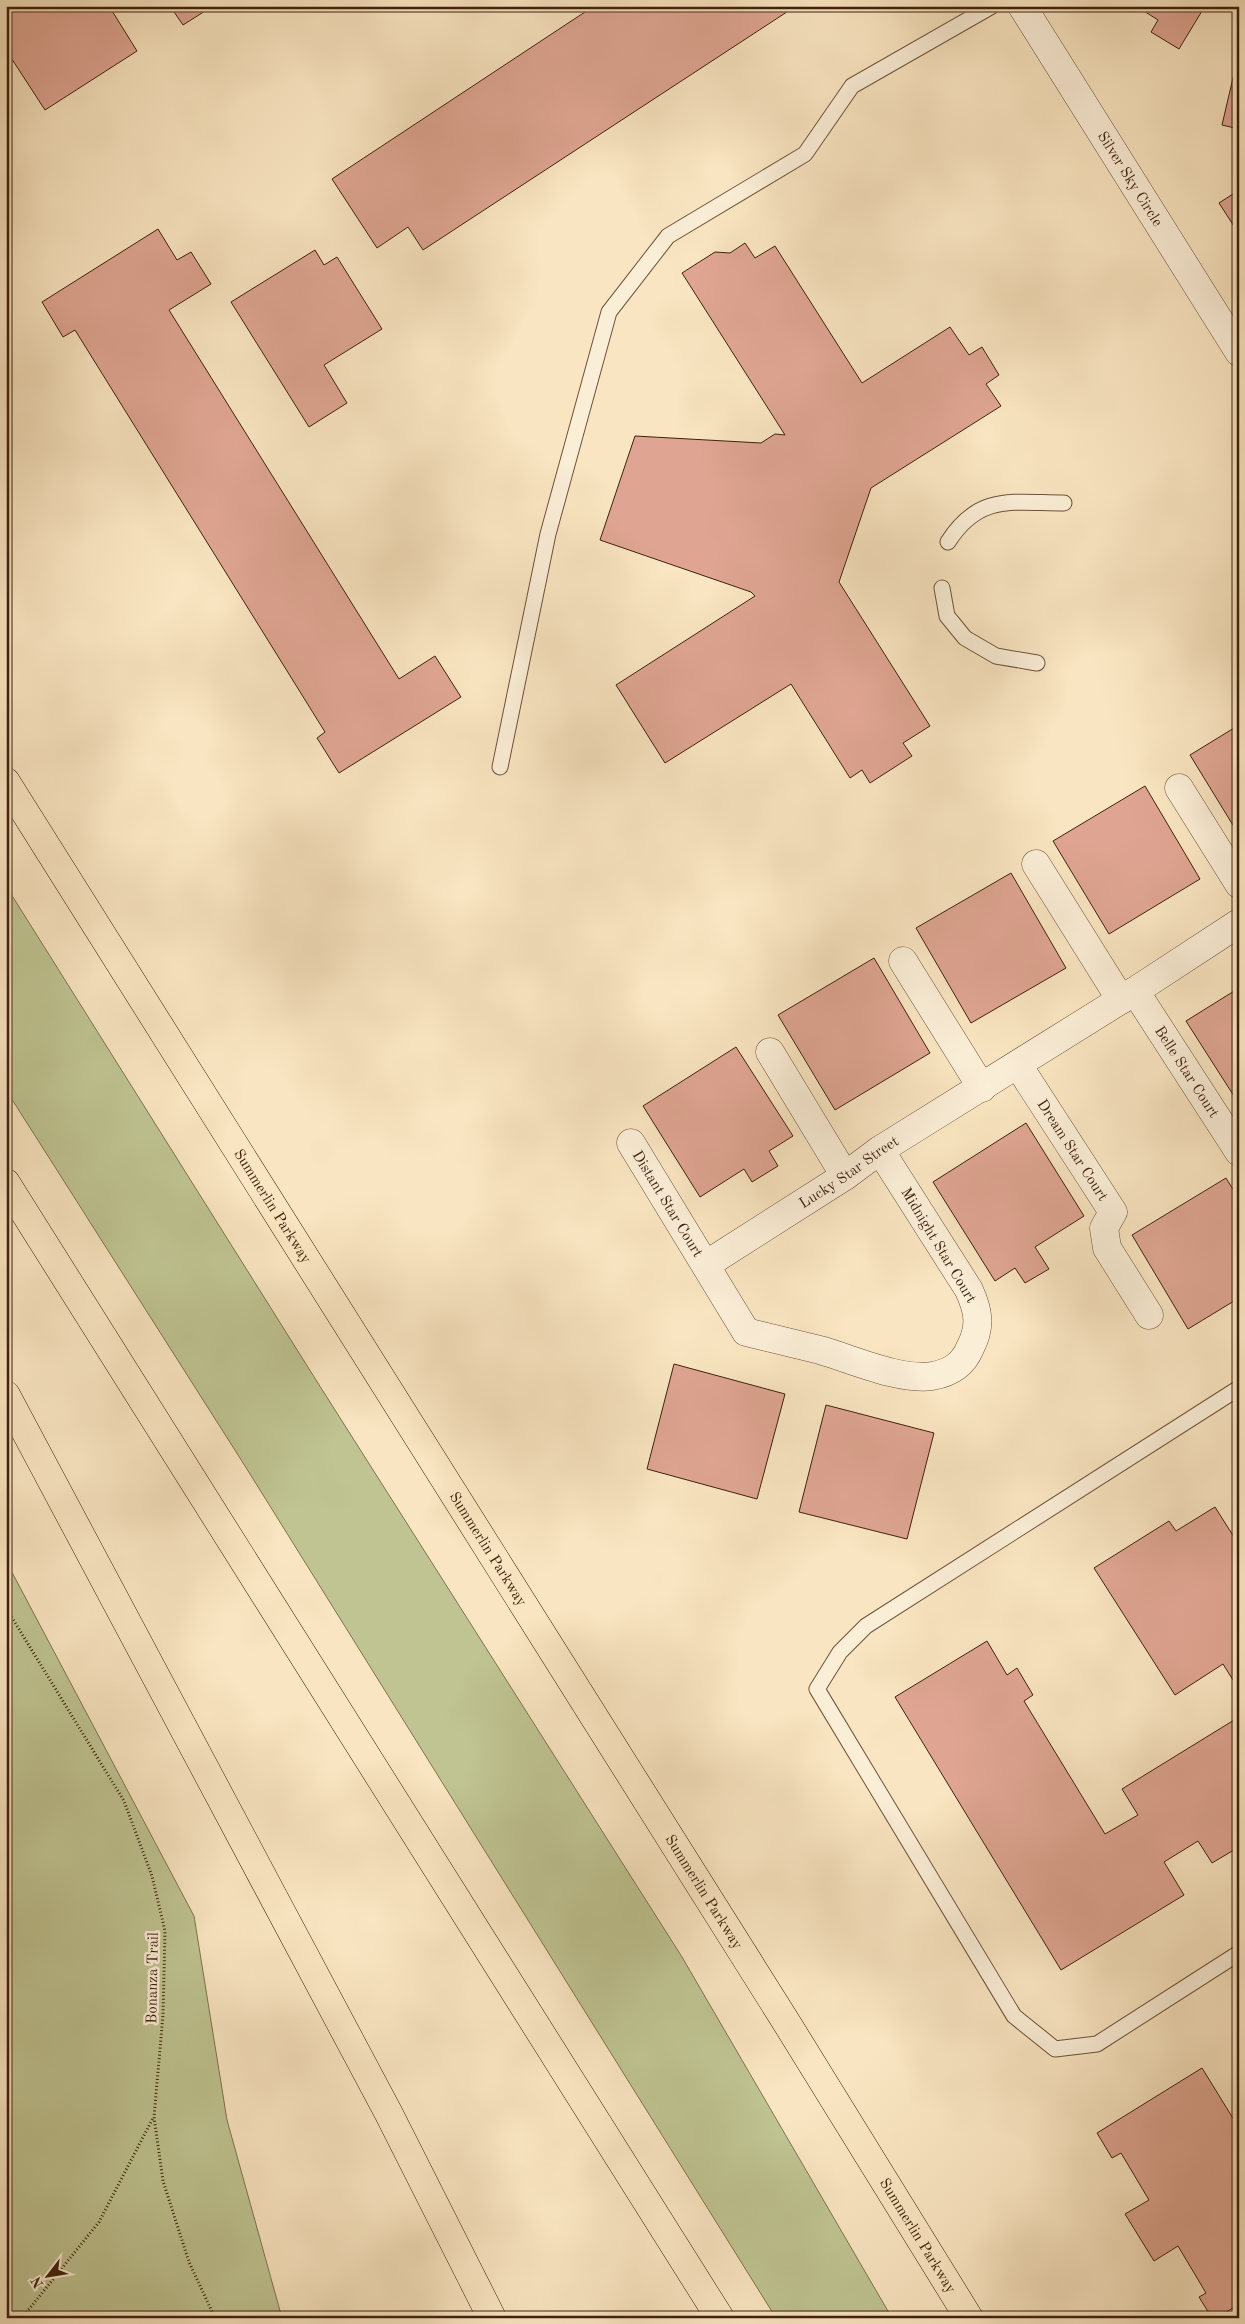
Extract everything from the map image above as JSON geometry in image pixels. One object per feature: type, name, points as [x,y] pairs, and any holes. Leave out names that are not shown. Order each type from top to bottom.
[{"type":"highway","name":"Summerlin Parkway","points":[[6,782],[782,2016],[969,2318]]},
{"type":"highway","points":[[6,1182],[720,2318]]},
{"type":"highway","points":[[6,1395],[375,2088],[492,2318]]},
{"type":"street","name":"Silver Sky Circle","points":[[1022,6],[1239,352]]},
{"type":"street","points":[[1179,788],[1239,884]]},
{"type":"street","name":"Belle Star Court","points":[[1036,864],[1239,1152]]},
{"type":"street","name":"Lucky Star Street","points":[[707,1264],[845,1176],[880,1150],[982,1088],[1239,923]]},
{"type":"street","points":[[903,961],[982,1088]]},
{"type":"street","points":[[770,1052],[845,1176]]},
{"type":"street","name":"Dream Star Court","points":[[1018,1065],[1113,1212],[1104,1228],[1107,1248],[1149,1316]]},
{"type":"street","name":"Distant Star Court","points":[[631,1143],[707,1264]]},
{"type":"street","name":"Midnight Star Court","points":[[707,1264],[746,1332],[820,1350],[908,1376],[932,1376],[955,1369],[967,1355],[974,1342],[979,1325],[978,1309],[969,1290],[880,1150]]},
{"type":"lane","points":[[500,767],[548,534],[609,312],[668,236],[805,154],[852,86],[992,6]]},
{"type":"lane","points":[[948,542],[959,525],[974,512],[996,503],[1064,503]]},
{"type":"lane","points":[[942,588],[947,616],[965,638],[996,656],[1037,663]]},
{"type":"lane","points":[[1239,1388],[866,1626],[840,1652],[817,1689],[1014,2016],[1054,2049],[1097,2044],[1239,1953]]},
{"type":"path","name":"Bonanza Trail","points":[[6,1608],[124,1801],[152,1876],[165,1931],[162,2023],[154,2117],[163,2181],[189,2262],[215,2318]]},
{"type":"path","points":[[22,2318],[99,2222],[154,2117]]},
{"type":"green space","points":[[6,886],[316,1380],[682,1957],[892,2318],[776,2318],[245,1466],[6,1090]]},
{"type":"green space","points":[[6,1561],[194,1916],[227,2120],[282,2318],[6,2318]]},
{"type":"building","points":[[6,6],[109,6],[137,51],[45,110],[6,50]]},
{"type":"building","points":[[170,6],[213,6],[183,25]]},
{"type":"building","points":[[594,6],[796,6],[423,250],[408,227],[377,248],[332,179]]},
{"type":"building","points":[[1136,6],[1205,6],[1179,49],[1151,32],[1158,20]]},
{"type":"building","points":[[1236,65],[1239,65],[1239,129],[1222,125]]},
{"type":"building","points":[[1239,190],[1239,234],[1219,203]]},
{"type":"building","points":[[158,229],[177,260],[191,252],[211,284],[169,310],[399,679],[435,656],[461,697],[339,773],[317,738],[325,732],[75,330],[63,337],[42,302]]},
{"type":"building","points":[[745,243],[755,258],[775,246],[862,383],[950,327],[969,355],[982,347],[999,375],[986,384],[1001,406],[871,488],[839,582],[930,726],[903,743],[912,756],[870,783],[862,770],[850,778],[791,684],[665,763],[616,685],[755,596],[751,592],[600,540],[635,436],[761,443],[775,434],[785,435],[682,273],[715,252],[730,253]]},
{"type":"building","points":[[315,250],[324,265],[337,257],[382,329],[324,365],[347,403],[309,427],[231,302]]},
{"type":"building","points":[[1239,725],[1239,835],[1190,755]]},
{"type":"building","points":[[1145,786],[1200,879],[1109,934],[1053,841]]},
{"type":"building","points":[[1011,873],[1066,968],[971,1023],[916,928]]},
{"type":"building","points":[[874,958],[930,1053],[835,1110],[778,1015]]},
{"type":"building","points":[[1239,988],[1239,1104],[1186,1021]]},
{"type":"building","points":[[736,1047],[793,1136],[769,1151],[778,1166],[752,1182],[744,1169],[700,1197],[643,1106]]},
{"type":"building","points":[[1026,1123],[1084,1216],[1035,1247],[1049,1269],[1025,1283],[1015,1268],[995,1281],[933,1182]]},
{"type":"building","points":[[1226,1178],[1239,1199],[1239,1298],[1188,1329],[1132,1235]]},
{"type":"building","points":[[674,1364],[785,1394],[757,1499],[647,1469]]},
{"type":"building","points":[[826,1405],[934,1433],[907,1539],[799,1512]]},
{"type":"building","points":[[1215,1507],[1239,1545],[1239,1676],[1233,1680],[1223,1664],[1175,1695],[1094,1568],[1169,1521],[1176,1531]]},
{"type":"building","points":[[987,1641],[1007,1675],[1017,1668],[1033,1695],[1024,1701],[1105,1834],[1138,1815],[1122,1789],[1239,1717],[1239,1847],[1212,1863],[1198,1841],[1164,1862],[1184,1895],[1061,1970],[895,1697]]},
{"type":"building","points":[[1202,2068],[1239,2128],[1239,2304],[1217,2318],[1212,2318],[1199,2297],[1206,2293],[1178,2246],[1154,2261],[1125,2214],[1149,2200],[1121,2153],[1112,2158],[1097,2133]]}]
